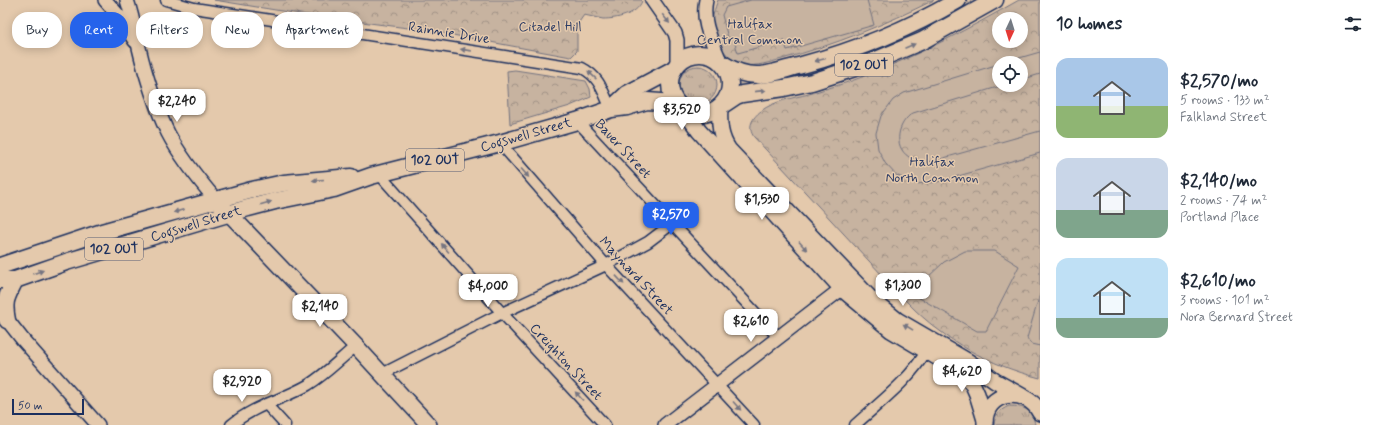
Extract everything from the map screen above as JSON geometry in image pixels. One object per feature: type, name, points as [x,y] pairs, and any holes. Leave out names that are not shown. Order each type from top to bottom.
[{"type":"main road","points":[[958,0],[911,26],[871,43],[832,57],[773,73],[760,75],[741,73],[704,55],[695,55],[685,58],[675,66],[670,86],[672,95],[679,106],[699,131],[891,330],[968,378],[977,394],[985,422]]},
{"type":"main road","name":"102 OUT","points":[[679,106],[694,113],[712,112],[736,96],[742,94],[812,82],[867,64],[922,41],[995,0]]},
{"type":"main road","points":[[721,63],[727,72],[730,88],[728,96],[722,106],[721,133],[724,143],[847,285],[870,298],[897,320],[969,362],[995,381],[1034,404]]},
{"type":"main road","name":"Cogswell Street","points":[[611,109],[627,94],[675,66]]},
{"type":"main road","name":"Cogswell Street","points":[[8,280],[275,201],[334,189],[375,175],[500,143],[577,121],[611,109],[627,107],[647,101],[679,106]]},
{"type":"main road","name":"Cogswell Street","points":[[0,266],[102,232],[252,190],[284,183],[375,175]]},
{"type":"main road","points":[[216,200],[356,346],[429,425]]},
{"type":"main road","points":[[0,253],[14,256],[28,256]]},
{"type":"main road","points":[[4,315],[8,280]]},
{"type":"main road","points":[[985,422],[990,406],[1001,397],[1015,395],[1034,404]]},
{"type":"street","points":[[105,0],[115,12]]},
{"type":"street","points":[[119,12],[121,6],[127,0],[134,18],[136,30]]},
{"type":"street","name":"Rainnie Drive","points":[[166,0],[194,8],[582,68],[591,72],[601,86],[611,109]]},
{"type":"street","points":[[652,0],[675,33],[677,40],[675,66]]},
{"type":"street","points":[[706,0],[704,18],[705,25],[721,63]]},
{"type":"street","points":[[128,30],[136,42]]},
{"type":"street","points":[[139,48],[145,73],[168,134],[200,181],[216,200]]},
{"type":"street","name":"Bauer Street","points":[[577,121],[779,338]]},
{"type":"street","name":"Maynard Street","points":[[500,143],[606,265],[754,425]]},
{"type":"street","name":"Creighton Street","points":[[375,175],[605,425]]},
{"type":"street","points":[[382,374],[502,313],[606,265],[648,242],[673,223]]},
{"type":"street","points":[[665,425],[847,285]]},
{"type":"street","points":[[4,315],[23,340],[98,425]]},
{"type":"street","points":[[231,425],[252,410],[306,386],[319,378],[356,346]]},
{"type":"street","points":[[855,425],[908,376],[922,359],[926,351]]},
{"type":"street","points":[[266,404],[285,425]]},
{"type":"green space","name":"Citadel Hill","points":[[214,0],[642,1],[636,10],[620,17],[603,19],[584,15],[577,25],[577,51],[571,57],[431,31],[363,22],[363,12],[288,12]]},
{"type":"green space","name":"Halifax Central Common","points":[[718,0],[934,0],[879,26],[841,41],[758,65],[743,65],[730,58],[716,40],[712,23]]},
{"type":"green space","name":"Halifax Central Common","points":[[751,0],[867,0],[874,25],[787,50],[784,40],[738,53],[733,37],[728,38],[722,15],[726,7]]},
{"type":"green space","points":[[972,0],[987,0],[926,33],[822,77],[736,91],[734,88],[737,77],[740,78],[950,12]]},
{"type":"green space","name":"Halifax North Common","points":[[1019,0],[1040,0],[1040,378],[1021,373],[986,359],[953,340],[922,317],[754,137],[751,130],[755,117],[761,111],[772,105],[784,100],[860,78],[906,59],[992,15],[992,48],[1028,48],[1028,12],[997,12]]},
{"type":"green space","points":[[1040,52],[1040,74],[1028,78],[1028,56],[1026,56]]},
{"type":"green space","points":[[694,66],[702,66],[709,69],[714,74],[717,85],[714,96],[709,101],[702,104],[694,104],[687,101],[682,96],[679,89],[679,81],[682,74],[687,69]]},
{"type":"green space","points":[[992,66],[992,89],[913,113],[908,117],[899,134],[900,147],[912,159],[921,162],[933,161],[1040,131],[1040,153],[937,182],[916,184],[896,175],[885,163],[878,149],[876,133],[881,116],[893,100],[904,93]]},
{"type":"green space","points":[[515,70],[586,81],[590,89],[591,97],[570,106],[510,124],[507,71]]},
{"type":"green space","points":[[965,251],[995,251],[1019,266],[986,331],[977,331],[916,296],[927,278],[944,262]]},
{"type":"green space","points":[[1040,294],[1040,346],[1031,344],[1027,338]]},
{"type":"green space","points":[[1009,406],[1023,408],[1030,412],[1035,425],[994,425],[998,413]]}]
